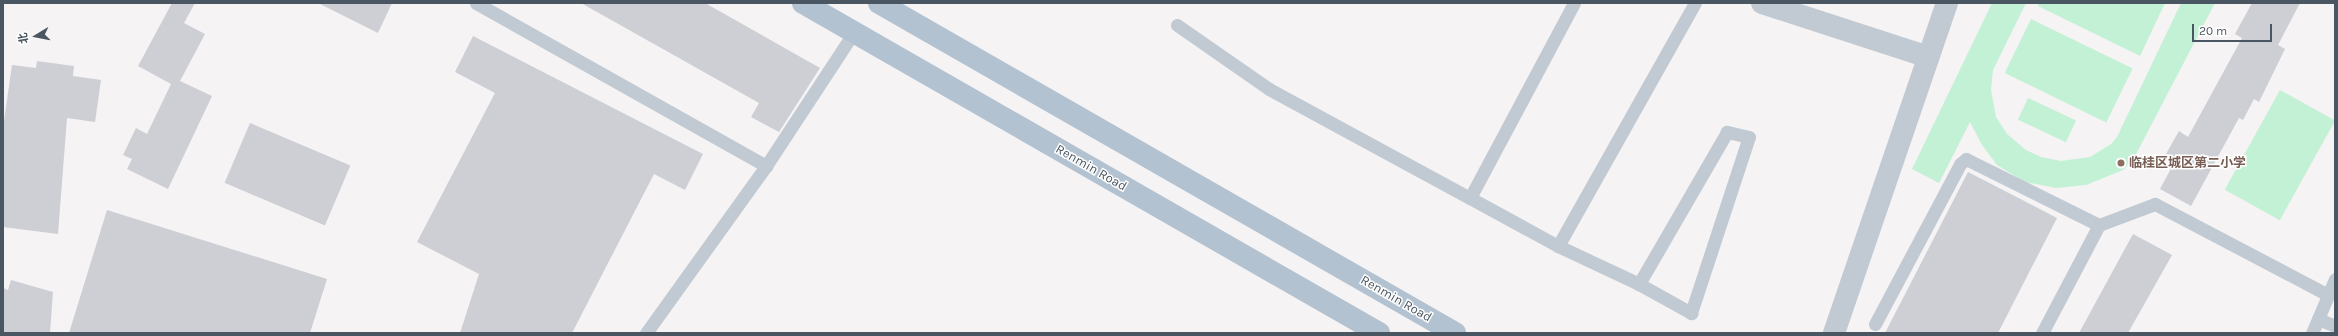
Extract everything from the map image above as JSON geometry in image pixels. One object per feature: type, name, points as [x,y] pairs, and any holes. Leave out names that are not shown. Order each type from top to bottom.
[{"type":"main road","name":"Renmin Road","points":[[803,3],[1379,333]]},
{"type":"main road","name":"Renmin Road","points":[[879,3],[1454,333]]},
{"type":"street","points":[[1762,3],[1928,57]]},
{"type":"street","points":[[1834,333],[1947,3]]},
{"type":"lane","points":[[476,3],[766,166]]},
{"type":"lane","points":[[1470,198],[1574,3]]},
{"type":"lane","points":[[1558,246],[1695,3]]},
{"type":"lane","points":[[1177,25],[1269,89],[1558,246],[1639,284],[1691,312],[1749,137],[1727,132],[1639,284]]},
{"type":"lane","points":[[646,333],[766,166],[854,32]]},
{"type":"lane","points":[[1875,324],[1960,164],[1966,159],[2099,224]]},
{"type":"lane","points":[[2042,333],[2099,224],[2155,204],[2328,296]]},
{"type":"lane","points":[[2312,333],[2335,279]]},
{"type":"lane","points":[[2318,319],[2335,326]]},
{"type":"green space","points":[[1992,3],[2026,3],[1993,70],[1991,90],[1996,117],[2007,134],[2026,150],[2041,157],[2061,161],[2090,157],[2111,144],[2117,137],[2181,3],[2215,3],[2134,158],[2123,170],[2086,185],[2056,188],[2025,182],[1997,165],[1982,145],[1970,122],[1939,183],[1912,169]]},
{"type":"green space","points":[[2039,3],[2165,3],[2140,56],[2038,6]]},
{"type":"green space","points":[[2031,19],[2133,69],[2106,122],[2005,73]]},
{"type":"green space","points":[[2280,90],[2335,121],[2280,220],[2225,190]]},
{"type":"green space","points":[[2028,98],[2076,120],[2066,142],[2018,120]]},
{"type":"building","points":[[172,3],[195,3],[184,23],[205,34],[180,81],[212,96],[168,189],[127,169],[132,159],[123,155],[136,128],[147,134],[171,84],[138,66]]},
{"type":"building","points":[[318,3],[392,3],[378,33]]},
{"type":"building","points":[[581,3],[705,3],[820,68],[779,132],[751,117],[759,103]]},
{"type":"building","points":[[2252,3],[2300,3],[2278,45],[2285,49],[2259,102],[2254,99],[2243,120],[2239,118],[2191,206],[2160,189],[2176,159],[2166,154],[2179,131],[2188,137],[2242,38],[2235,34]]},
{"type":"building","points":[[473,36],[703,154],[685,190],[654,174],[572,333],[460,333],[479,274],[417,242],[495,93],[455,72]]},
{"type":"building","points":[[37,61],[74,66],[73,76],[101,80],[95,122],[67,118],[58,234],[3,227],[3,128],[12,65],[36,68]]},
{"type":"building","points":[[250,123],[350,166],[325,225],[225,183]]},
{"type":"building","points":[[1968,172],[2057,218],[1998,333],[1885,333]]},
{"type":"building","points":[[107,210],[327,279],[310,333],[69,333]]},
{"type":"building","points":[[2133,234],[2172,255],[2128,333],[2079,333]]},
{"type":"building","points":[[11,280],[53,292],[50,333],[3,333],[3,288],[8,290]]},
{"type":"place","name":"临桂区城区第二小学","points":[[2121,163]]}]
